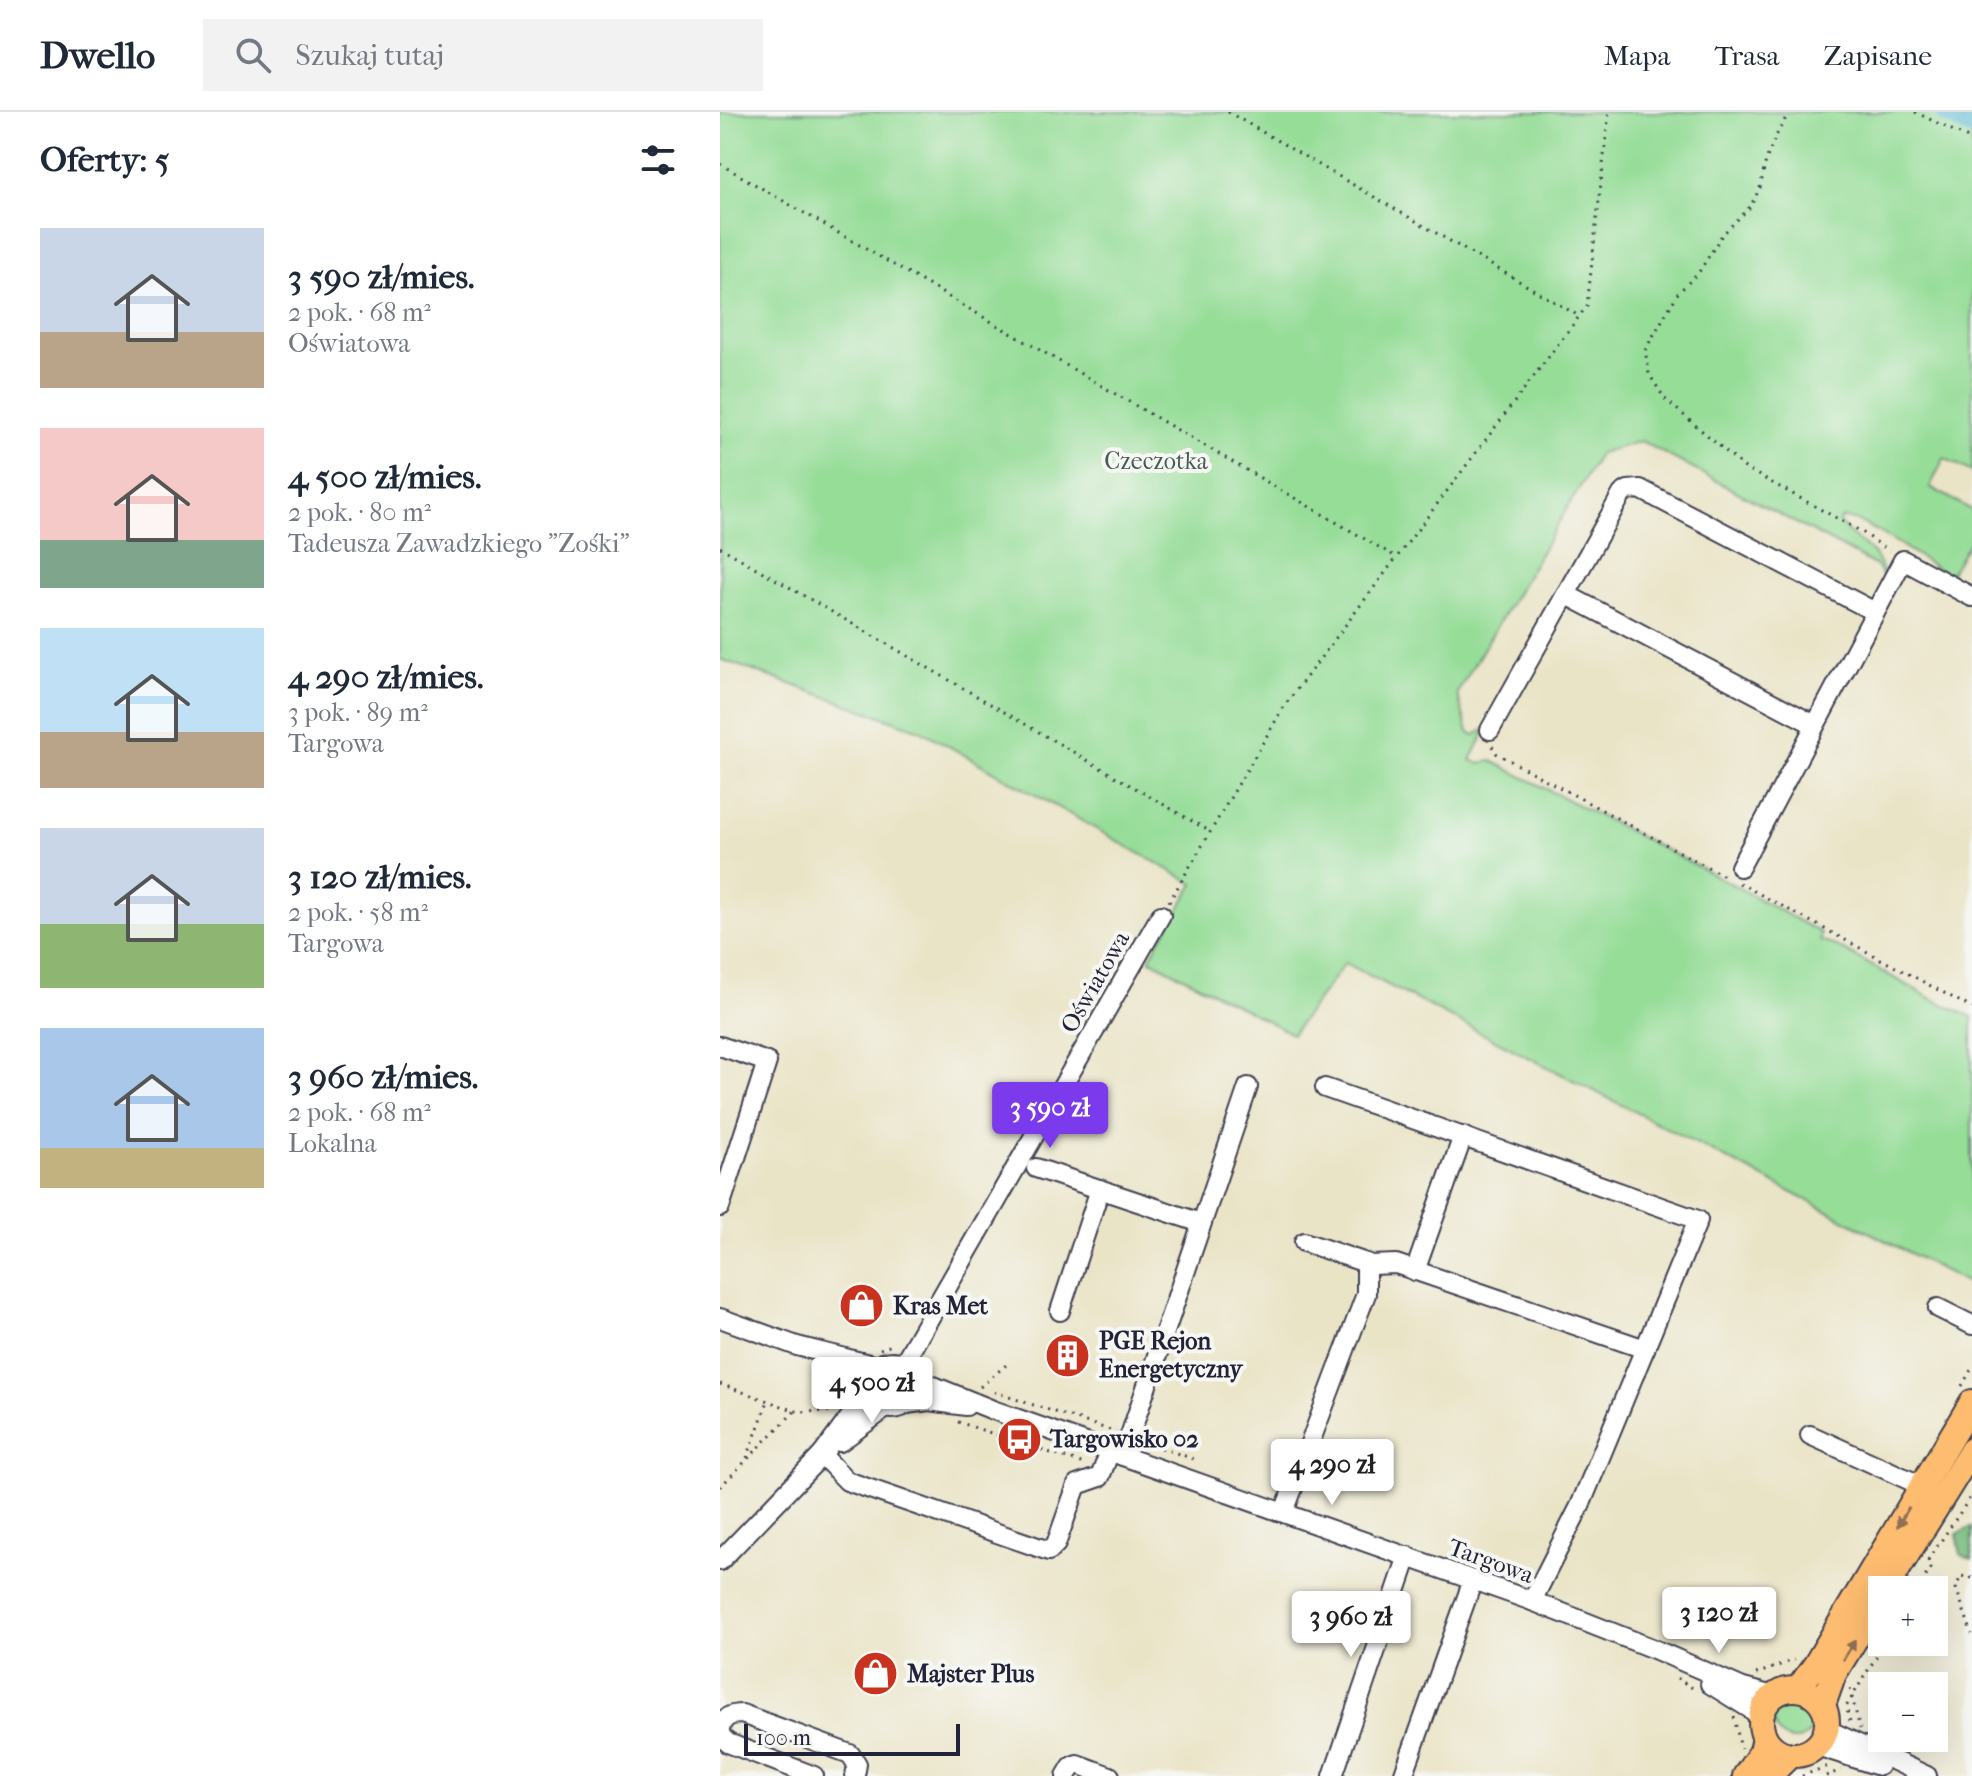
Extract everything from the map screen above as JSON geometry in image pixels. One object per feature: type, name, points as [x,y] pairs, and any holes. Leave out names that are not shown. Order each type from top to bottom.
[{"type":"main road","points":[[1798,1689],[1816,1664],[1972,1402]]},
{"type":"main road","points":[[1894,1576],[1972,1450]]},
{"type":"main road","points":[[1763,1728],[1776,1750],[1800,1755],[1822,1727],[1834,1674],[1868,1618]]},
{"type":"main road","points":[[1745,1776],[1762,1751],[1765,1706],[1773,1696],[1785,1690],[1798,1689],[1812,1694],[1822,1727]]},
{"type":"main road","points":[[1769,1776],[1790,1755]]},
{"type":"street","points":[[1490,730],[1622,494],[1628,490],[1640,489],[1875,612]]},
{"type":"street","points":[[1740,867],[1903,560],[1972,597]]},
{"type":"street","points":[[1567,595],[1815,725]]},
{"type":"street","name":"Oświatowa","points":[[909,1371],[1161,915]]},
{"type":"street","points":[[720,1046],[767,1062],[720,1207]]},
{"type":"street","points":[[822,1455],[847,1481],[1049,1551],[1056,1544],[1077,1485],[1096,1480],[1129,1437],[1248,1087]]},
{"type":"street","points":[[1325,1088],[1696,1218],[1697,1223],[1575,1518],[1532,1601]]},
{"type":"street","points":[[1415,1271],[1463,1136]]},
{"type":"street","points":[[1036,1168],[1201,1223]]},
{"type":"street","points":[[1060,1311],[1100,1189]]},
{"type":"street","points":[[1304,1242],[1372,1265],[1396,1264],[1645,1349]]},
{"type":"street","points":[[1284,1512],[1366,1294],[1366,1263]]},
{"type":"street","points":[[1938,1308],[1972,1325]]},
{"type":"street","points":[[720,1318],[797,1346],[840,1368],[868,1388],[875,1401],[886,1408],[906,1404],[915,1389],[909,1371],[890,1361],[797,1346]]},
{"type":"street","points":[[720,1561],[822,1455],[852,1417],[868,1388],[875,1359]]},
{"type":"street","points":[[840,1368],[852,1417]]},
{"type":"street","name":"Targowa","points":[[909,1371],[994,1401],[1116,1453],[1532,1601],[1743,1688],[1773,1696]]},
{"type":"street","name":"Targowa","points":[[906,1404],[994,1401]]},
{"type":"street","points":[[822,1455],[886,1408]]},
{"type":"street","points":[[1810,1435],[1922,1486]]},
{"type":"street","points":[[1333,1776],[1408,1556]]},
{"type":"street","points":[[1403,1776],[1473,1580]]},
{"type":"street","name":"Targowa","points":[[1654,1649],[1752,1710],[1763,1728]]},
{"type":"street","points":[[720,1727],[729,1715],[742,1714],[850,1754],[857,1764],[858,1775]]},
{"type":"street","points":[[1822,1727],[1909,1776]]},
{"type":"street","points":[[1822,1727],[1927,1776]]},
{"type":"street","points":[[720,1735],[728,1743],[814,1776]]},
{"type":"street","points":[[793,1768],[804,1736]]},
{"type":"street","points":[[1066,1776],[1077,1764],[1110,1776]]},
{"type":"path","points":[[1228,112],[1579,316]]},
{"type":"path","points":[[1161,915],[1285,705],[1587,306],[1609,112]]},
{"type":"path","points":[[1789,112],[1775,138],[1760,188],[1750,207],[1722,235],[1699,272],[1678,293],[1645,350],[1649,374],[1665,399],[1745,468],[1862,532],[1903,560]]},
{"type":"path","points":[[1915,112],[1972,140]]},
{"type":"path","points":[[720,164],[1396,557]]},
{"type":"path","points":[[720,547],[1211,832]]},
{"type":"path","points":[[1490,730],[1490,743],[1496,753],[1972,1008]]},
{"type":"path","points":[[875,1359],[906,1341]]},
{"type":"path","points":[[974,1385],[980,1387],[1006,1365]]},
{"type":"path","points":[[720,1384],[795,1411],[845,1411],[852,1417]]},
{"type":"path","points":[[747,1459],[768,1401]]},
{"type":"path","points":[[994,1401],[1129,1437],[1194,1459]]},
{"type":"path","points":[[720,1487],[795,1411]]},
{"type":"path","points":[[948,1418],[1063,1459],[1103,1469]]},
{"type":"path","points":[[1924,1564],[1932,1557],[1972,1495]]},
{"type":"path","points":[[1972,1578],[1961,1576],[1956,1588],[1972,1634]]},
{"type":"path","points":[[1852,1696],[1876,1656]]},
{"type":"path","points":[[1826,1776],[1844,1769]]},
{"type":"green space","name":"Czeczotka","points":[[720,112],[1972,112],[1972,472],[1944,458],[1930,487],[1972,510],[1972,537],[1949,576],[1879,532],[1852,519],[1842,518],[1839,522],[1877,559],[1885,579],[1875,565],[1641,441],[1600,453],[1457,693],[1468,732],[1475,735],[1487,728],[1471,760],[1480,764],[1490,760],[1730,883],[1821,933],[1820,941],[1836,946],[1936,1001],[1972,1017],[1972,1285],[1345,963],[1292,1034],[1149,959],[1194,884],[920,730],[720,659]]},
{"type":"green space","points":[[1972,1527],[1972,1559],[1961,1555],[1957,1534]]},
{"type":"green space","points":[[1794,1700],[1808,1706],[1814,1720],[1808,1734],[1794,1740],[1780,1734],[1774,1720],[1780,1706]]},
{"type":"waterway","name":"Czeczotka","points":[[1949,112],[1972,123]]},
{"type":"place","name":"Kras Met","points":[[862,1306]]},
{"type":"place","name":"PGE Rejon Energetyczny","points":[[1068,1355]]},
{"type":"place","name":"Targowisko 02","points":[[1019,1439]]},
{"type":"place","name":"Majster Plus","points":[[876,1674]]}]
